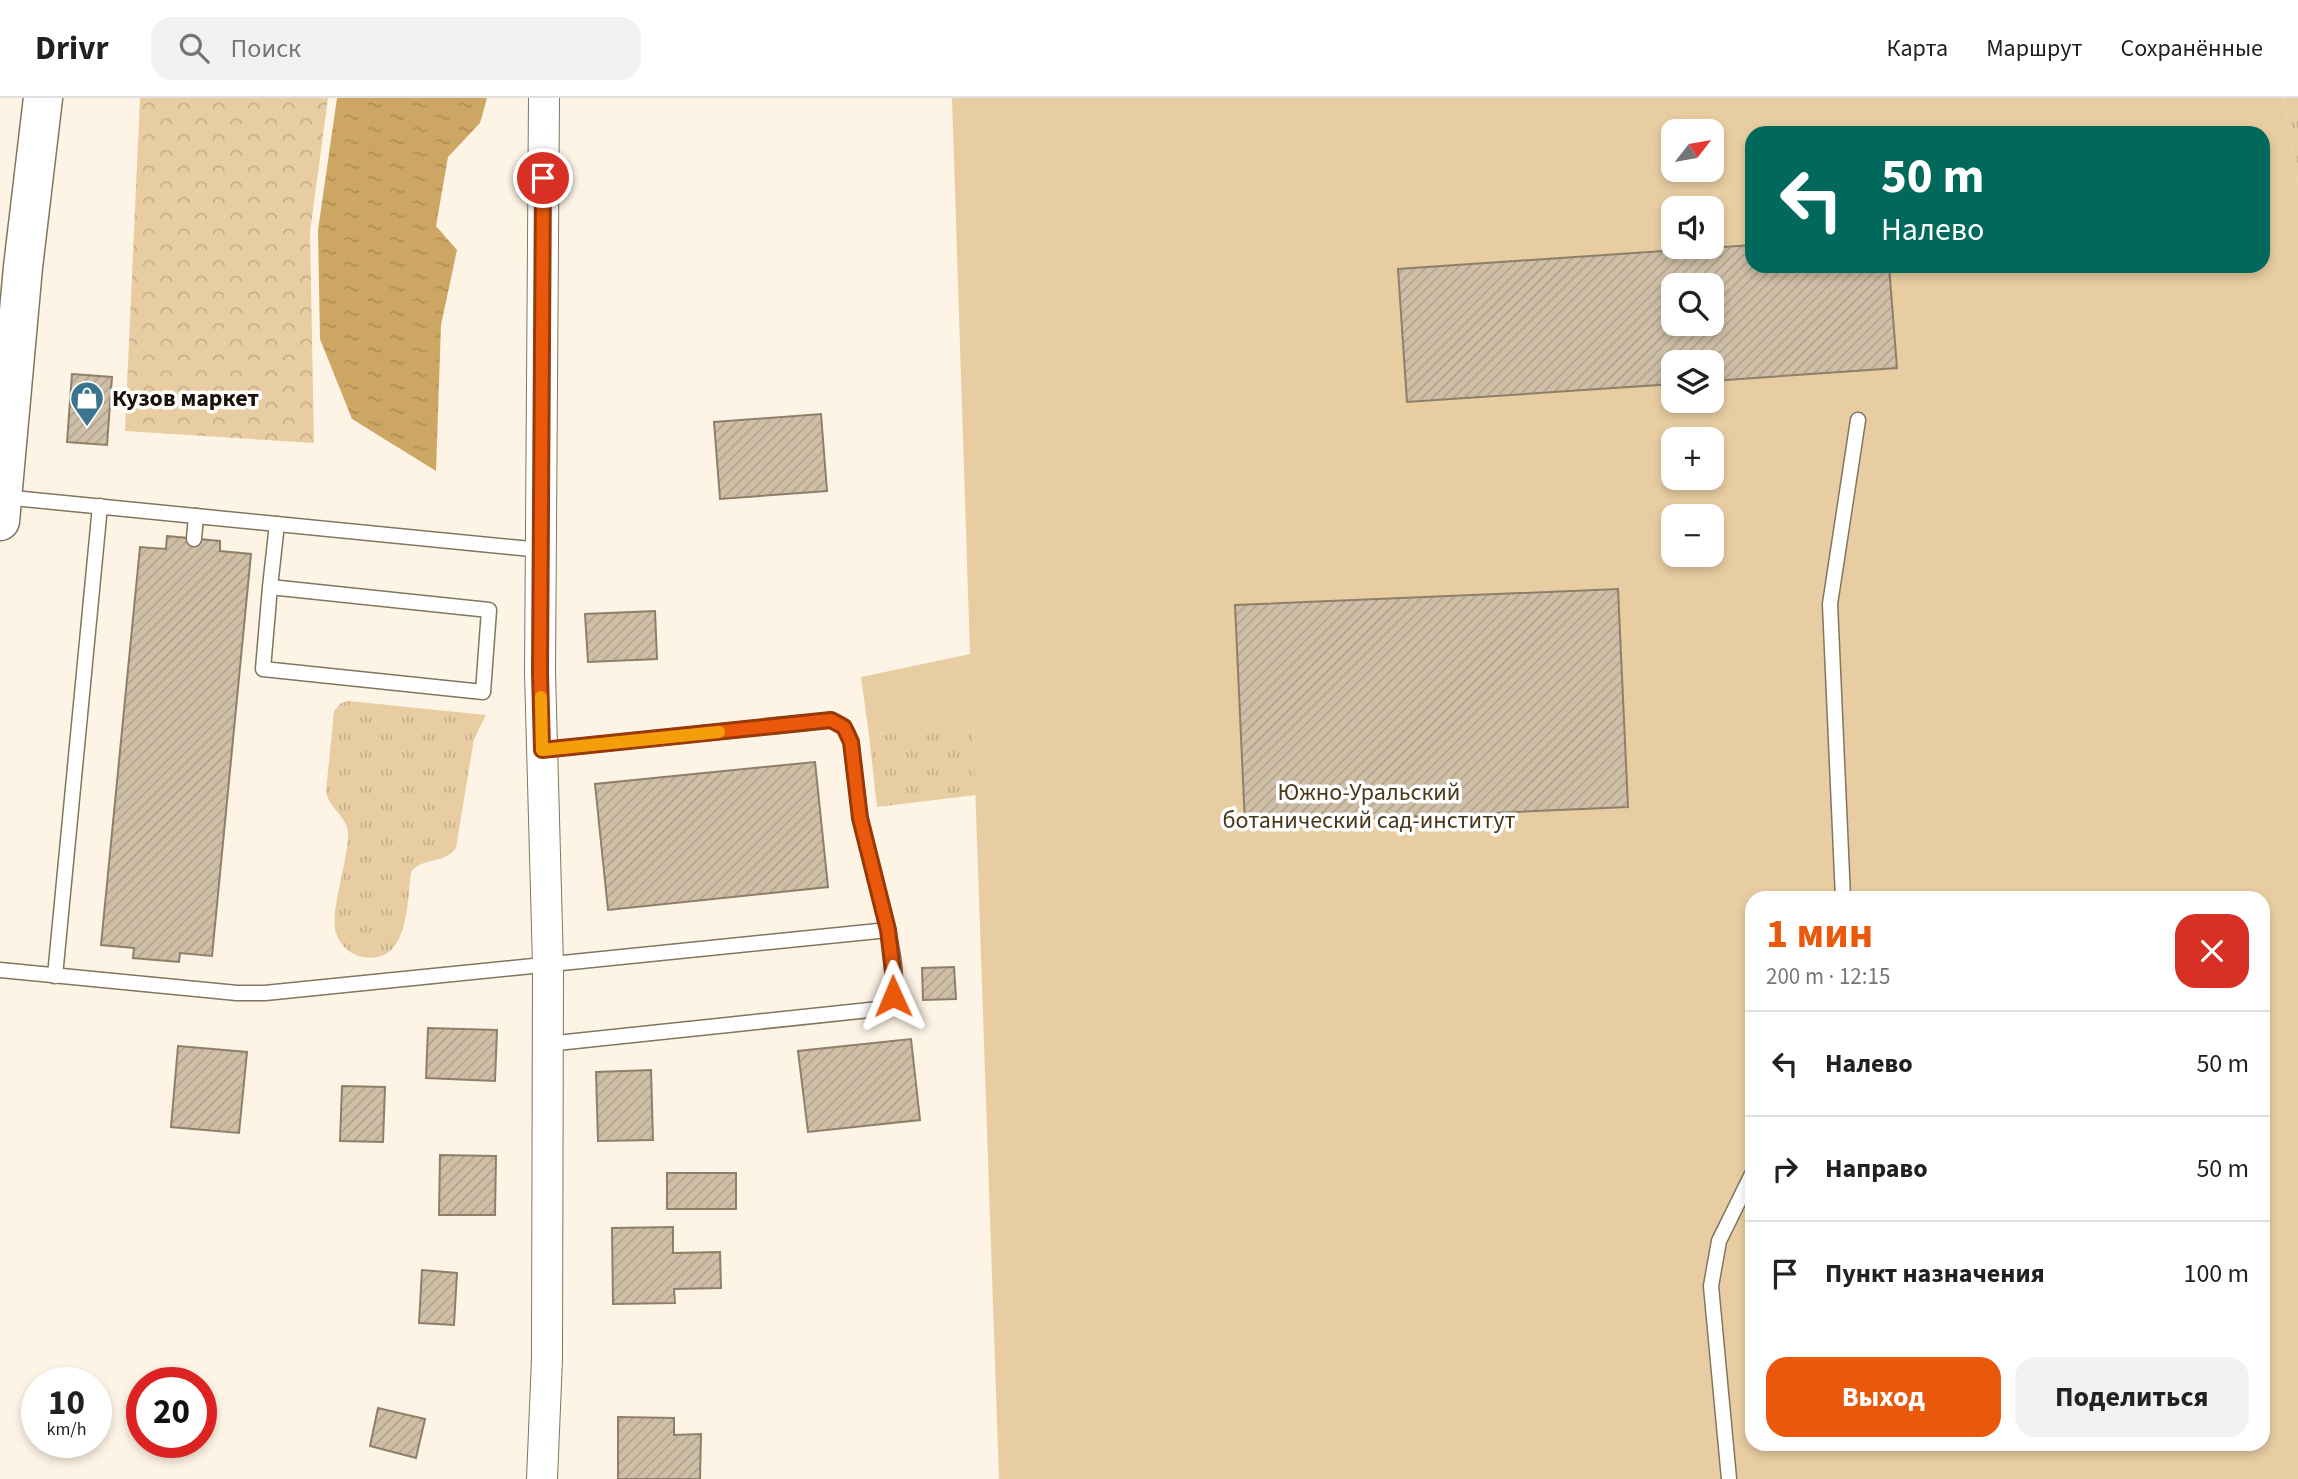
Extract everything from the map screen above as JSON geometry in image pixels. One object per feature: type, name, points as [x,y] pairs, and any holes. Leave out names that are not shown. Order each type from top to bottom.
[{"type":"main road","points":[[1,494],[17,267],[43,98]]},
{"type":"street","points":[[542,1479],[547,1359],[548,965],[542,750],[541,550],[544,98]]},
{"type":"lane","points":[[1843,891],[1830,604],[1858,420]]},
{"type":"lane","points":[[1,494],[541,550]]},
{"type":"lane","points":[[55,976],[100,506]]},
{"type":"lane","points":[[194,539],[196,516]]},
{"type":"lane","points":[[270,587],[489,610],[483,692],[263,669],[270,587],[277,524]]},
{"type":"lane","points":[[542,750],[831,720],[838,722],[848,732],[851,742],[860,818],[888,930],[895,989],[890,1001],[879,1009],[547,1044]]},
{"type":"lane","points":[[0,970],[237,993],[265,993],[888,930]]},
{"type":"lane","points":[[1729,1479],[1711,1286],[1718,1241],[1745,1188]]},
{"type":"green space","points":[[140,98],[328,98],[310,232],[314,443],[125,431]]},
{"type":"green space","name":"Южно-Уральский ботанический сад-институт","points":[[952,98],[2284,98],[2298,185],[2298,1479],[999,1479],[973,724],[869,735],[861,677],[970,654]]},
{"type":"green space","points":[[2284,98],[2298,98],[2298,185]]},
{"type":"green space","points":[[348,701],[486,715],[474,739],[456,848],[446,856],[421,864],[411,872],[403,929],[389,951],[378,957],[363,957],[350,952],[336,933],[335,912],[348,833],[326,791],[334,711],[341,703]]},
{"type":"green space","points":[[973,723],[976,795],[877,807],[869,735]]},
{"type":"water","points":[[337,98],[487,98],[480,123],[448,157],[436,226],[457,250],[441,325],[436,471],[352,419],[320,339],[318,230]]},
{"type":"building","points":[[1745,245],[1745,273],[1890,273],[1897,368],[1724,380],[1724,350],[1661,350],[1661,385],[1407,402],[1398,269],[1661,251],[1661,259],[1724,259],[1724,247]]},
{"type":"building","points":[[72,374],[112,377],[107,445],[67,442]]},
{"type":"building","points":[[821,414],[827,491],[720,499],[714,422]]},
{"type":"building","points":[[167,536],[220,541],[220,551],[251,554],[212,956],[180,953],[179,962],[133,958],[134,948],[101,945],[140,547],[166,549]]},
{"type":"building","points":[[1618,589],[1628,807],[1245,824],[1235,605]]},
{"type":"building","points":[[655,611],[657,659],[588,662],[585,614]]},
{"type":"building","points":[[815,762],[828,887],[608,910],[595,784]]},
{"type":"building","points":[[954,967],[956,999],[923,1000],[922,968]]},
{"type":"building","points":[[428,1028],[497,1030],[495,1081],[426,1078]]},
{"type":"building","points":[[911,1039],[920,1120],[808,1132],[798,1051]]},
{"type":"building","points":[[178,1046],[247,1052],[239,1133],[171,1127]]},
{"type":"building","points":[[651,1070],[653,1140],[598,1141],[596,1072]]},
{"type":"building","points":[[342,1086],[385,1087],[383,1142],[340,1141]]},
{"type":"building","points":[[440,1155],[496,1156],[495,1215],[439,1215]]},
{"type":"building","points":[[667,1173],[736,1173],[736,1209],[667,1209]]},
{"type":"building","points":[[673,1227],[673,1253],[720,1252],[721,1288],[674,1289],[675,1303],[613,1304],[612,1228]]},
{"type":"building","points":[[422,1270],[457,1273],[454,1325],[419,1323]]},
{"type":"building","points":[[378,1408],[425,1419],[416,1458],[370,1446]]},
{"type":"building","points":[[618,1417],[674,1418],[674,1435],[701,1434],[700,1479],[618,1479]]},
{"type":"slow traffic","points":[[541,697],[542,750],[719,732]]},
{"type":"place","name":"Кузов маркет","points":[[87,428]]},
{"type":"route","points":[[543,178],[540,672],[542,750],[831,720],[838,722],[848,732],[851,742],[860,818],[890,942],[895,989],[893,996]]}]
